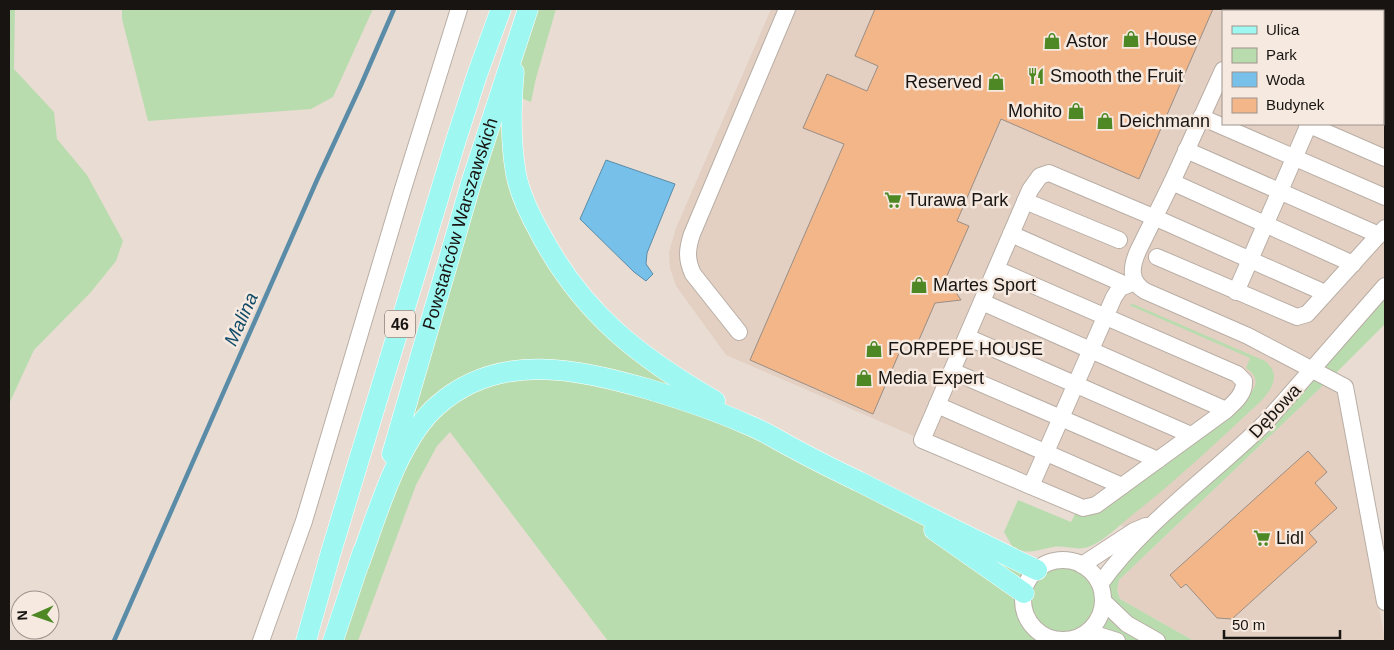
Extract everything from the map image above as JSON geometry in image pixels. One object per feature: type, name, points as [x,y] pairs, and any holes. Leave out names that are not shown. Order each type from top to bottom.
[{"type":"main road","name":"Powstańców Warszawskich","points":[[306,641],[331,552],[456,140],[501,9]]},
{"type":"main road","name":"Powstańców Warszawskich","points":[[333,641],[397,438],[471,183],[528,9]]},
{"type":"main road","points":[[517,40],[512,112],[512,142],[516,175],[528,208],[548,249],[560,268],[592,308],[628,343],[664,370],[748,424]]},
{"type":"main road","points":[[358,564],[395,468],[408,442],[438,404],[462,387],[482,378],[502,372],[532,369],[581,372],[623,382],[684,400],[748,424],[902,504],[1037,570]]},
{"type":"main road","points":[[902,504],[928,526],[1024,593]]},
{"type":"street","points":[[261,641],[304,521],[402,192],[459,9]]},
{"type":"street","points":[[739,332],[694,274],[689,265],[687,251],[692,234],[787,9]]},
{"type":"street","points":[[1130,284],[1134,262],[1221,80]]},
{"type":"street","points":[[1202,117],[1385,198]]},
{"type":"street","points":[[1236,292],[1308,125]]},
{"type":"street","points":[[1310,125],[1385,158]]},
{"type":"street","points":[[1157,257],[1297,317],[1307,314],[1382,231],[1280,192],[1186,150]]},
{"type":"street","points":[[996,269],[1242,377],[1244,381],[1243,391],[1226,410],[1096,505],[1083,508],[922,440],[1025,201],[1035,181],[1044,174],[1049,173],[1325,293]]},
{"type":"street","points":[[1172,182],[1353,264]]},
{"type":"street","points":[[1025,201],[1119,240]]},
{"type":"street","points":[[1011,234],[1138,286],[1145,291],[1248,336],[1345,387],[1385,602]]},
{"type":"street","points":[[1031,486],[1114,297],[1120,288],[1130,284]]},
{"type":"street","name":"Dębowa","points":[[1100,584],[1117,562],[1153,523],[1243,444],[1264,423],[1385,286]]},
{"type":"street","points":[[982,302],[1226,410]]},
{"type":"street","points":[[967,337],[1192,436]]},
{"type":"street","points":[[952,371],[1158,460]]},
{"type":"street","points":[[937,405],[1122,486]]},
{"type":"street","name":"Dębowa","points":[[1082,565],[1134,531],[1153,523]]},
{"type":"street","points":[[1059,560],[1071,561],[1082,565],[1093,573],[1100,584],[1103,601],[1099,618],[1088,632],[1077,638],[1053,639],[1042,634],[1033,627],[1026,616],[1023,605],[1026,584],[1037,570],[1047,563],[1059,560]]},
{"type":"street","points":[[1103,601],[1127,624],[1157,641]]},
{"type":"street","points":[[1088,632],[1117,641]]},
{"type":"shaded area","name":"Turawa Park","points":[[771,9],[1385,9],[1385,286],[1299,386],[1134,531],[726,355],[676,286],[670,268],[669,252],[676,228]]},
{"type":"shaded area","points":[[1337,372],[1385,641],[1194,641],[1120,599],[1117,590],[1119,580]]},
{"type":"green space","points":[[9,9],[15,9],[14,69],[54,112],[57,139],[87,175],[123,241],[116,261],[91,292],[34,350],[9,404]]},
{"type":"green space","points":[[122,9],[373,9],[333,97],[311,109],[148,121],[122,19]]},
{"type":"green space","points":[[528,9],[556,9],[531,102],[513,95],[512,142],[560,268],[687,385],[1037,570],[1055,562],[1072,562],[1086,569],[1100,584],[1243,444],[1385,286],[1385,324],[1119,580],[1117,590],[1120,599],[1194,641],[608,641],[450,432],[437,446],[416,485],[358,641],[333,641]]},
{"type":"green space","points":[[1133,304],[1265,361],[1273,371],[1274,377],[1271,387],[1260,402],[1197,461],[1148,503],[1099,541],[1088,547],[1080,548],[1053,547],[1029,552],[1013,548],[1004,532],[1018,500],[1071,522],[1076,512],[1092,515],[1241,404],[1255,386],[1255,377],[1246,368],[1250,358],[1129,305]]},
{"type":"water","points":[[606,160],[675,184],[647,253],[646,264],[653,274],[646,281],[634,272],[580,219]]},
{"type":"building","name":"Turawa Park","points":[[875,9],[1213,9],[1139,179],[1001,119],[957,221],[969,226],[946,278],[961,300],[935,303],[915,349],[903,344],[873,414],[750,360],[844,144],[803,128],[827,74],[867,91],[878,66],[855,56]]},
{"type":"building","name":"Lidl","points":[[1308,451],[1327,472],[1315,483],[1337,508],[1309,533],[1317,542],[1232,619],[1217,618],[1186,584],[1181,588],[1170,575]]},
{"type":"waterway","name":"Malina","points":[[114,641],[394,9]]},
{"type":"place","name":"House","points":[[1131,39]]},
{"type":"place","name":"Astor","points":[[1052,41]]},
{"type":"place","name":"Smooth the Fruit","points":[[1036,76]]},
{"type":"place","name":"Reserved","points":[[996,82]]},
{"type":"place","name":"Mohito","points":[[1076,111]]},
{"type":"place","name":"Deichmann","points":[[1105,121]]},
{"type":"place","name":"Turawa Park","points":[[893,200]]},
{"type":"place","name":"Martes Sport","points":[[919,285]]},
{"type":"place","name":"FORPEPE HOUSE","points":[[874,349]]},
{"type":"place","name":"Media Expert","points":[[864,378]]},
{"type":"place","name":"Lidl","points":[[1262,538]]}]
